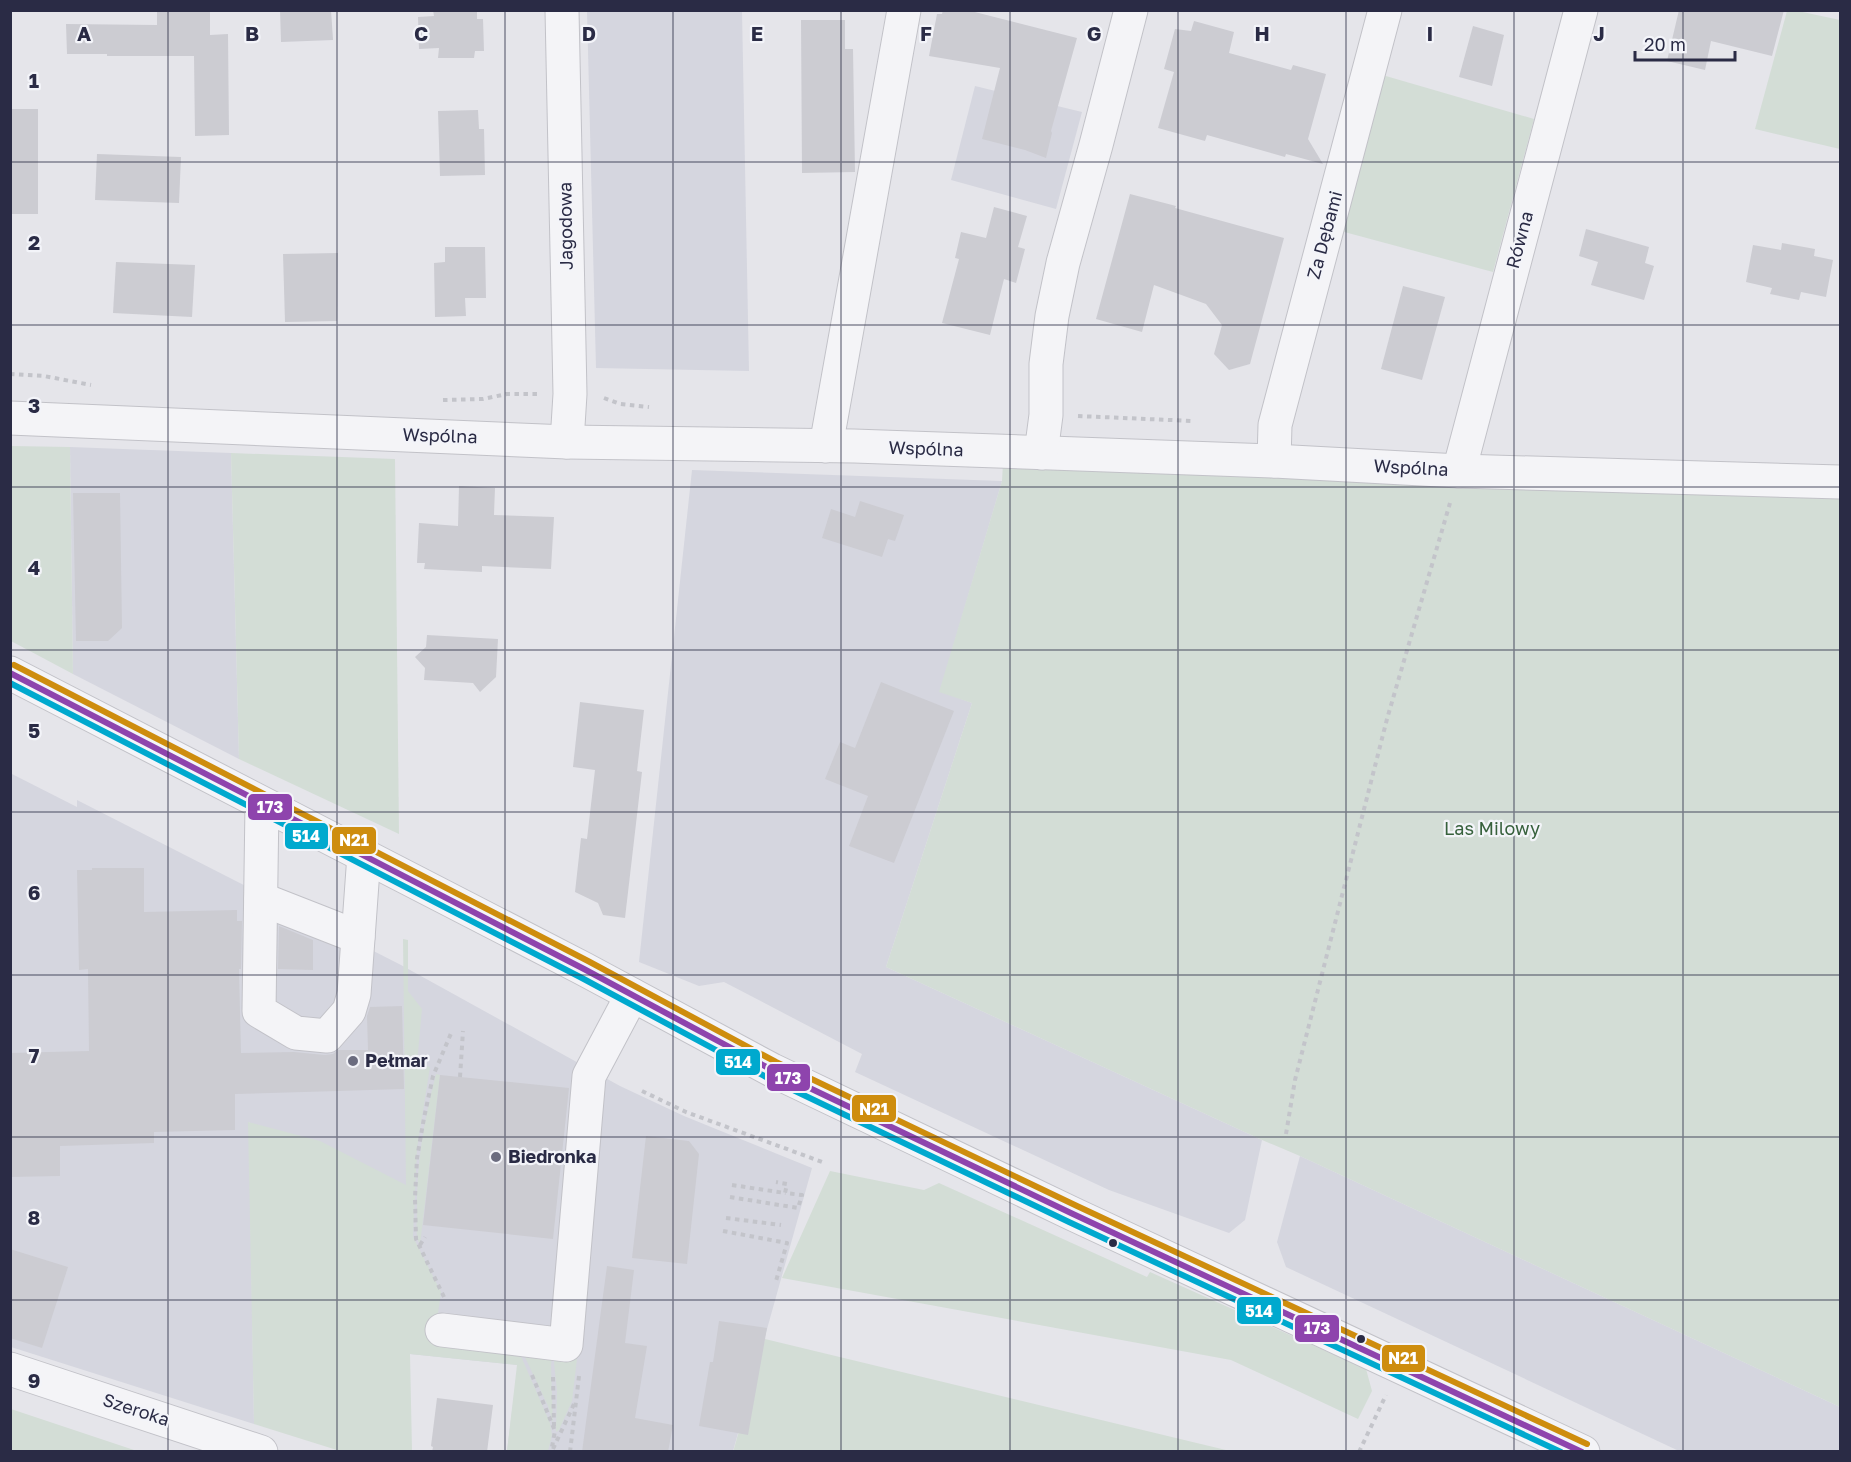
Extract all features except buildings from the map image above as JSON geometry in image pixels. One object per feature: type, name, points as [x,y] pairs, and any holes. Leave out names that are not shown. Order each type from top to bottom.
[{"type":"street","name":"Jagodowa","points":[[562,10],[570,394],[567,442]]},
{"type":"street","points":[[840,446],[904,10]]},
{"type":"street","points":[[840,446],[919,10]]},
{"type":"street","points":[[1041,453],[1046,415],[1046,364],[1052,316],[1063,263],[1131,10]]},
{"type":"street","name":"Za Dębami","points":[[1274,461],[1275,425],[1385,10]]},
{"type":"street","name":"Równa","points":[[1459,471],[1581,10]]},
{"type":"street","name":"Wspólna","points":[[10,418],[567,442],[840,446],[1274,461],[1459,471],[1840,482]]},
{"type":"street","points":[[10,674],[364,855],[772,1070],[1073,1214],[1583,1452]]},
{"type":"street","points":[[262,804],[259,1011],[296,1033],[327,1036],[349,1011],[354,994],[364,855]]},
{"type":"street","points":[[261,899],[358,937]]},
{"type":"street","points":[[448,1331],[562,1345],[589,1076],[632,995]]},
{"type":"street","name":"Szeroka","points":[[10,1368],[261,1452]]},
{"type":"path","points":[[1286,1134],[1295,1080],[1387,719],[1459,471]]},
{"type":"path","points":[[448,1331],[443,1294],[416,1239],[417,1158],[433,1076],[453,1031]]},
{"type":"path","points":[[460,1077],[463,1031]]},
{"type":"path","points":[[642,1091],[686,1112],[825,1163]]},
{"type":"path","points":[[776,1182],[787,1184],[785,1193]]},
{"type":"path","points":[[729,1197],[798,1208],[802,1195],[732,1185]]},
{"type":"path","points":[[726,1218],[781,1225]]},
{"type":"path","points":[[723,1231],[788,1242],[776,1281]]},
{"type":"path","points":[[419,1246],[425,1237]]},
{"type":"path","points":[[516,1339],[555,1431]]},
{"type":"path","points":[[551,1452],[555,1431],[552,1364],[562,1345],[582,1347],[570,1452]]},
{"type":"path","points":[[1359,1452],[1399,1366]]},
{"type":"path","points":[[551,1452],[576,1401]]},
{"type":"shaded area","points":[[587,11],[742,11],[749,371],[596,368]]},
{"type":"shaded area","points":[[975,86],[1082,112],[1056,209],[951,180]]},
{"type":"shaded area","points":[[70,447],[231,453],[239,759],[73,674]]},
{"type":"shaded area","points":[[692,470],[1002,481],[940,691],[972,703],[886,967],[1262,1140],[1245,1220],[1229,1233],[1109,1190],[855,1072],[862,1054],[724,982],[699,986],[639,962]]},
{"type":"shaded area","points":[[10,773],[77,807],[77,800],[401,965],[620,1086],[684,1116],[812,1168],[733,1451],[507,1451],[518,1365],[410,1354],[249,1122],[254,1424],[11,1347]]},
{"type":"shaded area","points":[[1300,1156],[1840,1407],[1840,1451],[1679,1451],[1286,1267],[1277,1242]]},
{"type":"green space","points":[[1787,11],[1798,11],[1840,20],[1840,149],[1755,129]]},
{"type":"green space","points":[[1379,74],[1534,119],[1493,272],[1337,230]]},
{"type":"green space","points":[[11,446],[70,447],[73,674],[11,641]]},
{"type":"green space","points":[[231,453],[395,459],[399,834],[239,759]]},
{"type":"green space","name":"Las Milowy","points":[[1003,463],[1840,493],[1840,1407],[886,967],[972,703],[939,692],[1002,481]]},
{"type":"green space","points":[[403,939],[408,940],[408,991],[422,1009],[417,1064],[430,1067],[417,1149],[413,1237],[441,1292],[434,1342],[520,1354],[550,1423],[552,1435],[548,1451],[507,1451],[517,1365],[410,1354],[412,1451],[340,1451],[254,1424],[248,1122],[320,1141],[406,1185]]},
{"type":"green space","points":[[436,1074],[440,1075],[420,1245],[417,1237],[419,1160]]},
{"type":"green space","points":[[830,1171],[924,1190],[939,1183],[1147,1277],[1150,1272],[1366,1369],[1372,1391],[1358,1419],[1231,1360],[782,1278]]},
{"type":"green space","points":[[765,1339],[1230,1451],[733,1452]]},
{"type":"green space","points":[[523,1353],[552,1355],[553,1423],[548,1406]]},
{"type":"green space","points":[[556,1356],[577,1359],[572,1401],[556,1432],[557,1391],[554,1362]]},
{"type":"green space","points":[[11,1409],[137,1451],[11,1451]]},
{"type":"transit line","name":"N21","points":[[14,665],[588,961],[776,1062],[1077,1206],[1587,1444]]},
{"type":"transit line","name":"173","points":[[10,673],[584,969],[772,1070],[1073,1214],[1582,1452]]},
{"type":"transit line","name":"514","points":[[10,683],[580,977],[768,1078],[1069,1222],[1561,1452]]},
{"type":"place","name":"Pełmar","points":[[353,1061]]},
{"type":"place","name":"Biedronka","points":[[496,1157]]}]
